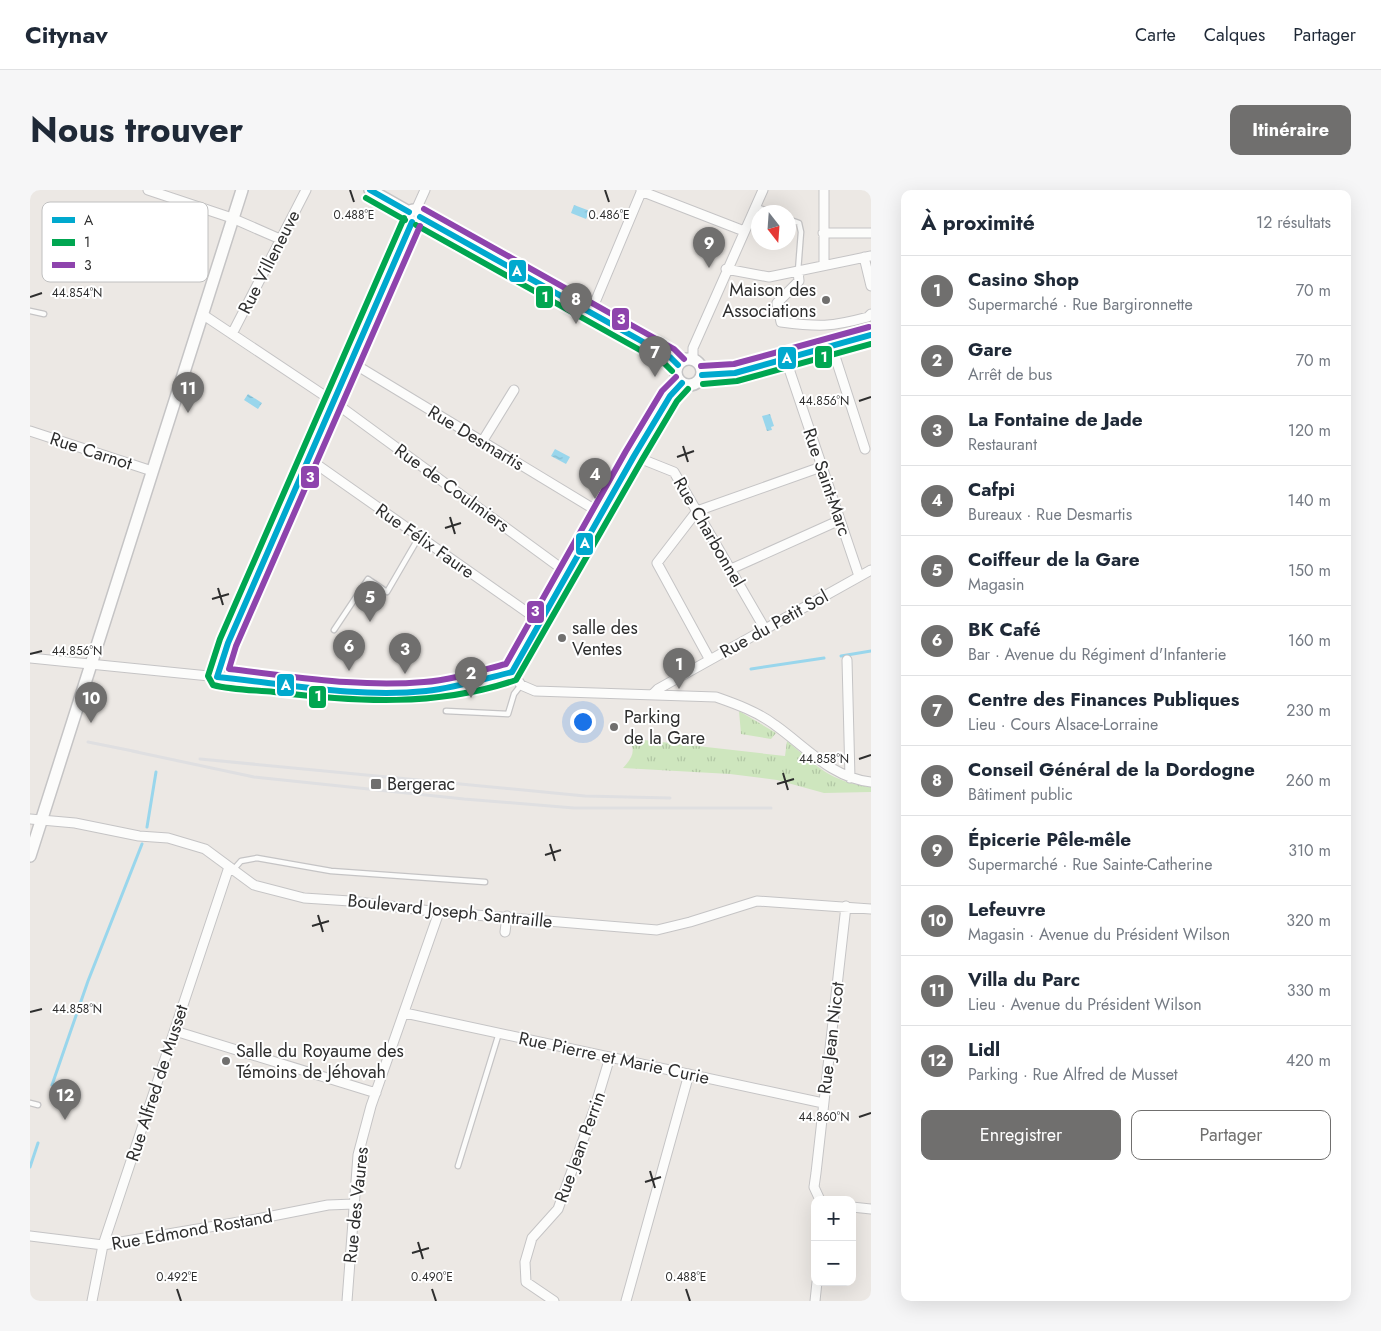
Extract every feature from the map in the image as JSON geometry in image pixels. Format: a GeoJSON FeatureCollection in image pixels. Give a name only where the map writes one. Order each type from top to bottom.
{"type":"FeatureCollection","features":[{"type":"Feature","properties":{"kind":"main road"},"geometry":{"type":"LineString","coordinates":[[30,856],[242,190]]}},
{"type":"Feature","properties":{"kind":"main road"},"geometry":{"type":"LineString","coordinates":[[370,190],[591,312],[678,364]]}},
{"type":"Feature","properties":{"kind":"main road"},"geometry":{"type":"LineString","coordinates":[[702,375],[735,373],[871,335]]}},
{"type":"Feature","properties":{"kind":"main road"},"geometry":{"type":"LineString","coordinates":[[684,359],[693,359],[702,367],[702,375],[694,384],[682,383],[677,376],[678,364],[684,359]]}},
{"type":"Feature","properties":{"kind":"street"},"geometry":{"type":"LineString","coordinates":[[148,190],[184,202]]}},
{"type":"Feature","properties":{"kind":"street","name":"Rue Villeneuve"},"geometry":{"type":"LineString","coordinates":[[232,334],[306,190]]}},
{"type":"Feature","properties":{"kind":"street"},"geometry":{"type":"LineString","coordinates":[[217,677],[228,643],[425,190]]}},
{"type":"Feature","properties":{"kind":"street"},"geometry":{"type":"LineString","coordinates":[[591,312],[640,190],[744,231]]}},
{"type":"Feature","properties":{"kind":"street"},"geometry":{"type":"LineString","coordinates":[[757,205],[763,190]]}},
{"type":"Feature","properties":{"kind":"street"},"geometry":{"type":"LineString","coordinates":[[824,190],[824,266]]}},
{"type":"Feature","properties":{"kind":"street"},"geometry":{"type":"LineString","coordinates":[[208,210],[232,218],[280,239]]}},
{"type":"Feature","properties":{"kind":"street"},"geometry":{"type":"LineString","coordinates":[[693,359],[693,348],[726,269],[751,217]]}},
{"type":"Feature","properties":{"kind":"street"},"geometry":{"type":"LineString","coordinates":[[823,233],[871,234]]}},
{"type":"Feature","properties":{"kind":"street"},"geometry":{"type":"LineString","coordinates":[[726,269],[769,277],[867,256],[871,286]]}},
{"type":"Feature","properties":{"kind":"street"},"geometry":{"type":"LineString","coordinates":[[798,271],[800,281],[777,303],[781,322],[818,327],[838,325],[868,317],[871,314]]}},
{"type":"Feature","properties":{"kind":"street","name":"Rue de Coulmiers"},"geometry":{"type":"LineString","coordinates":[[202,314],[334,402],[569,574]]}},
{"type":"Feature","properties":{"kind":"street"},"geometry":{"type":"LineString","coordinates":[[832,347],[865,449]]}},
{"type":"Feature","properties":{"kind":"street","name":"Rue Saint-Marc"},"geometry":{"type":"LineString","coordinates":[[786,360],[820,467],[859,576]]}},
{"type":"Feature","properties":{"kind":"street","name":"Rue Desmartis"},"geometry":{"type":"LineString","coordinates":[[351,362],[602,514]]}},
{"type":"Feature","properties":{"kind":"street"},"geometry":{"type":"LineString","coordinates":[[30,658],[394,693],[428,691],[512,672],[634,456],[670,396],[682,383]]}},
{"type":"Feature","properties":{"kind":"street"},"geometry":{"type":"LineString","coordinates":[[482,442],[514,390]]}},
{"type":"Feature","properties":{"kind":"street","name":"Rue Carnot"},"geometry":{"type":"LineString","coordinates":[[30,431],[152,471]]}},
{"type":"Feature","properties":{"kind":"street","name":"Rue Charbonnel"},"geometry":{"type":"LineString","coordinates":[[634,456],[674,472],[766,629]]}},
{"type":"Feature","properties":{"kind":"street","name":"Rue Félix Faure"},"geometry":{"type":"LineString","coordinates":[[309,459],[541,622]]}},
{"type":"Feature","properties":{"kind":"street"},"geometry":{"type":"LineString","coordinates":[[710,660],[657,563],[697,511],[820,467]]}},
{"type":"Feature","properties":{"kind":"street"},"geometry":{"type":"LineString","coordinates":[[731,569],[840,520]]}},
{"type":"Feature","properties":{"kind":"street","name":"Rue du Petit Sol"},"geometry":{"type":"LineString","coordinates":[[653,694],[658,689],[871,570]]}},
{"type":"Feature","properties":{"kind":"street"},"geometry":{"type":"LineString","coordinates":[[847,660],[850,778]]}},
{"type":"Feature","properties":{"kind":"street"},"geometry":{"type":"LineString","coordinates":[[512,672],[521,686],[535,691],[716,697],[743,707],[774,724],[832,769],[850,778],[871,782]]}},
{"type":"Feature","properties":{"kind":"street","name":"Boulevard Joseph Santraille"},"geometry":{"type":"LineString","coordinates":[[30,819],[42,818],[139,836],[168,838],[205,848],[254,885],[304,898],[350,901],[439,912],[507,916],[657,930],[690,922],[757,901],[871,909]]}},
{"type":"Feature","properties":{"kind":"street","name":"Rue Alfred de Musset"},"geometry":{"type":"LineString","coordinates":[[92,1301],[103,1245],[231,868]]}},
{"type":"Feature","properties":{"kind":"street","name":"Rue Jean Nicot"},"geometry":{"type":"LineString","coordinates":[[818,1196],[814,1187],[846,906]]}},
{"type":"Feature","properties":{"kind":"street","name":"Rue des Vaures"},"geometry":{"type":"LineString","coordinates":[[347,1301],[358,1155],[376,1093],[439,912]]}},
{"type":"Feature","properties":{"kind":"street"},"geometry":{"type":"LineString","coordinates":[[505,932],[507,916]]}},
{"type":"Feature","properties":{"kind":"street","name":"Rue Pierre et Marie Curie"},"geometry":{"type":"LineString","coordinates":[[405,1013],[824,1103]]}},
{"type":"Feature","properties":{"kind":"street"},"geometry":{"type":"LineString","coordinates":[[175,1031],[376,1093]]}},
{"type":"Feature","properties":{"kind":"street","name":"Rue Jean Perrin"},"geometry":{"type":"LineString","coordinates":[[554,1301],[526,1282],[525,1262],[532,1238],[558,1209],[594,1110],[610,1057]]}},
{"type":"Feature","properties":{"kind":"street"},"geometry":{"type":"LineString","coordinates":[[626,1301],[689,1074]]}},
{"type":"Feature","properties":{"kind":"street","name":"Rue Edmond Rostand"},"geometry":{"type":"LineString","coordinates":[[30,1236],[103,1245],[256,1219],[328,1204],[354,1204]]}},
{"type":"Feature","properties":{"kind":"street"},"geometry":{"type":"LineString","coordinates":[[856,1207],[871,1209]]}},
{"type":"Feature","properties":{"kind":"street"},"geometry":{"type":"LineString","coordinates":[[814,1301],[816,1286]]}},
{"type":"Feature","properties":{"kind":"lane"},"geometry":{"type":"LineString","coordinates":[[796,222],[799,223],[801,232],[798,271]]}},
{"type":"Feature","properties":{"kind":"lane"},"geometry":{"type":"LineString","coordinates":[[30,311],[44,314]]}},
{"type":"Feature","properties":{"kind":"lane"},"geometry":{"type":"LineString","coordinates":[[334,630],[368,580],[387,592],[419,537]]}},
{"type":"Feature","properties":{"kind":"lane"},"geometry":{"type":"LineString","coordinates":[[446,711],[508,714],[514,694],[521,686]]}},
{"type":"Feature","properties":{"kind":"lane"},"geometry":{"type":"LineString","coordinates":[[231,868],[241,861],[257,858],[331,872],[486,882]]}},
{"type":"Feature","properties":{"kind":"lane"},"geometry":{"type":"LineString","coordinates":[[458,1166],[499,1034]]}},
{"type":"Feature","properties":{"kind":"lane"},"geometry":{"type":"LineString","coordinates":[[30,1102],[38,1105]]}},
{"type":"Feature","properties":{"kind":"green space"},"geometry":{"type":"Polygon","coordinates":[[[739,711],[776,733],[771,739],[741,734],[739,711]]]}},
{"type":"Feature","properties":{"kind":"green space"},"geometry":{"type":"Polygon","coordinates":[[[626,738],[785,756],[787,741],[825,772],[857,785],[871,787],[871,792],[824,793],[777,780],[730,774],[623,768],[629,761],[633,750],[626,738]]]}},
{"type":"Feature","properties":{"kind":"water"},"geometry":{"type":"Polygon","coordinates":[[[574,205],[590,211],[586,219],[571,213],[574,205]]]}},
{"type":"Feature","properties":{"kind":"water"},"geometry":{"type":"Polygon","coordinates":[[[248,394],[262,403],[258,409],[244,400],[248,394]]]}},
{"type":"Feature","properties":{"kind":"water"},"geometry":{"type":"Polygon","coordinates":[[[770,414],[774,426],[771,427],[772,430],[767,431],[762,416],[770,414]]]}},
{"type":"Feature","properties":{"kind":"water"},"geometry":{"type":"Polygon","coordinates":[[[555,449],[570,457],[566,464],[551,456],[555,449]]]}},
{"type":"Feature","properties":{"kind":"waterway"},"geometry":{"type":"LineString","coordinates":[[841,656],[871,651]]}},
{"type":"Feature","properties":{"kind":"waterway"},"geometry":{"type":"LineString","coordinates":[[751,669],[824,658]]}},
{"type":"Feature","properties":{"kind":"waterway"},"geometry":{"type":"LineString","coordinates":[[147,827],[156,772]]}},
{"type":"Feature","properties":{"kind":"waterway"},"geometry":{"type":"LineString","coordinates":[[52,1085],[88,981],[142,844]]}},
{"type":"Feature","properties":{"kind":"waterway"},"geometry":{"type":"LineString","coordinates":[[30,1167],[38,1143]]}},
{"type":"Feature","properties":{"kind":"railway"},"geometry":{"type":"LineString","coordinates":[[88,742],[138,752]]}},
{"type":"Feature","properties":{"kind":"railway"},"geometry":{"type":"LineString","coordinates":[[132,751],[254,777],[464,799],[574,808],[771,808]]}},
{"type":"Feature","properties":{"kind":"railway"},"geometry":{"type":"LineString","coordinates":[[200,759],[585,796],[670,798]]}},
{"type":"Feature","properties":{"kind":"transit line","name":"A"},"geometry":{"type":"LineString","coordinates":[[370,190],[409,212]]}},
{"type":"Feature","properties":{"kind":"transit line","name":"1"},"geometry":{"type":"LineString","coordinates":[[366,198],[405,220]]}},
{"type":"Feature","properties":{"kind":"transit line","name":"3"},"geometry":{"type":"LineString","coordinates":[[424,209],[674,349],[684,359]]}},
{"type":"Feature","properties":{"kind":"transit line","name":"A"},"geometry":{"type":"LineString","coordinates":[[420,217],[670,357],[678,365]]}},
{"type":"Feature","properties":{"kind":"transit line","name":"1"},"geometry":{"type":"LineString","coordinates":[[404,218],[220,639],[208,676],[213,685],[235,689],[335,698],[396,700],[456,695],[516,680],[642,460],[677,401],[688,389]]}},
{"type":"Feature","properties":{"kind":"transit line","name":"A"},"geometry":{"type":"LineString","coordinates":[[412,222],[228,643],[217,677],[322,689],[400,693],[448,688],[512,672],[634,456],[670,396],[682,383]]}},
{"type":"Feature","properties":{"kind":"transit line","name":"1"},"geometry":{"type":"LineString","coordinates":[[416,225],[665,364],[672,371]]}},
{"type":"Feature","properties":{"kind":"transit line","name":"3"},"geometry":{"type":"LineString","coordinates":[[420,226],[236,646],[229,669],[350,682],[399,683],[445,679],[506,664],[626,451],[662,391],[676,377]]}},
{"type":"Feature","properties":{"kind":"transit line","name":"3"},"geometry":{"type":"LineString","coordinates":[[701,366],[734,364],[869,327]]}},
{"type":"Feature","properties":{"kind":"transit line","name":"A"},"geometry":{"type":"LineString","coordinates":[[702,375],[735,373],[871,335]]}},
{"type":"Feature","properties":{"kind":"transit line","name":"1"},"geometry":{"type":"LineString","coordinates":[[703,384],[737,381],[871,344]]}},
{"type":"Feature","properties":{"kind":"place","name":"Épicerie Pêle-mêle"},"geometry":{"type":"Point","coordinates":[709,268]}},
{"type":"Feature","properties":{"kind":"place","name":"Maison des Associations"},"geometry":{"type":"Point","coordinates":[826,300]}},
{"type":"Feature","properties":{"kind":"place","name":"Conseil Général de la Dordogne"},"geometry":{"type":"Point","coordinates":[576,324]}},
{"type":"Feature","properties":{"kind":"place","name":"Centre des Finances Publiques"},"geometry":{"type":"Point","coordinates":[655,377]}},
{"type":"Feature","properties":{"kind":"place","name":"Villa du Parc"},"geometry":{"type":"Point","coordinates":[188,413]}},
{"type":"Feature","properties":{"kind":"place","name":"Cafpi"},"geometry":{"type":"Point","coordinates":[595,499]}},
{"type":"Feature","properties":{"kind":"place","name":"Coiffeur de la Gare"},"geometry":{"type":"Point","coordinates":[370,622]}},
{"type":"Feature","properties":{"kind":"place","name":"salle des Ventes"},"geometry":{"type":"Point","coordinates":[562,638]}},
{"type":"Feature","properties":{"kind":"place","name":"BK Café"},"geometry":{"type":"Point","coordinates":[349,671]}},
{"type":"Feature","properties":{"kind":"place","name":"La Fontaine de Jade"},"geometry":{"type":"Point","coordinates":[405,674]}},
{"type":"Feature","properties":{"kind":"place","name":"Casino Shop"},"geometry":{"type":"Point","coordinates":[679,689]}},
{"type":"Feature","properties":{"kind":"place","name":"Gare"},"geometry":{"type":"Point","coordinates":[471,698]}},
{"type":"Feature","properties":{"kind":"place","name":"Lefeuvre"},"geometry":{"type":"Point","coordinates":[91,723]}},
{"type":"Feature","properties":{"kind":"place","name":"Parking de la Gare"},"geometry":{"type":"Point","coordinates":[614,727]}},
{"type":"Feature","properties":{"kind":"place","name":"Bergerac"},"geometry":{"type":"Point","coordinates":[376,784]}},
{"type":"Feature","properties":{"kind":"place","name":"Salle du Royaume des Témoins de Jéhovah"},"geometry":{"type":"Point","coordinates":[226,1061]}},
{"type":"Feature","properties":{"kind":"place","name":"Lidl"},"geometry":{"type":"Point","coordinates":[65,1120]}}]}
